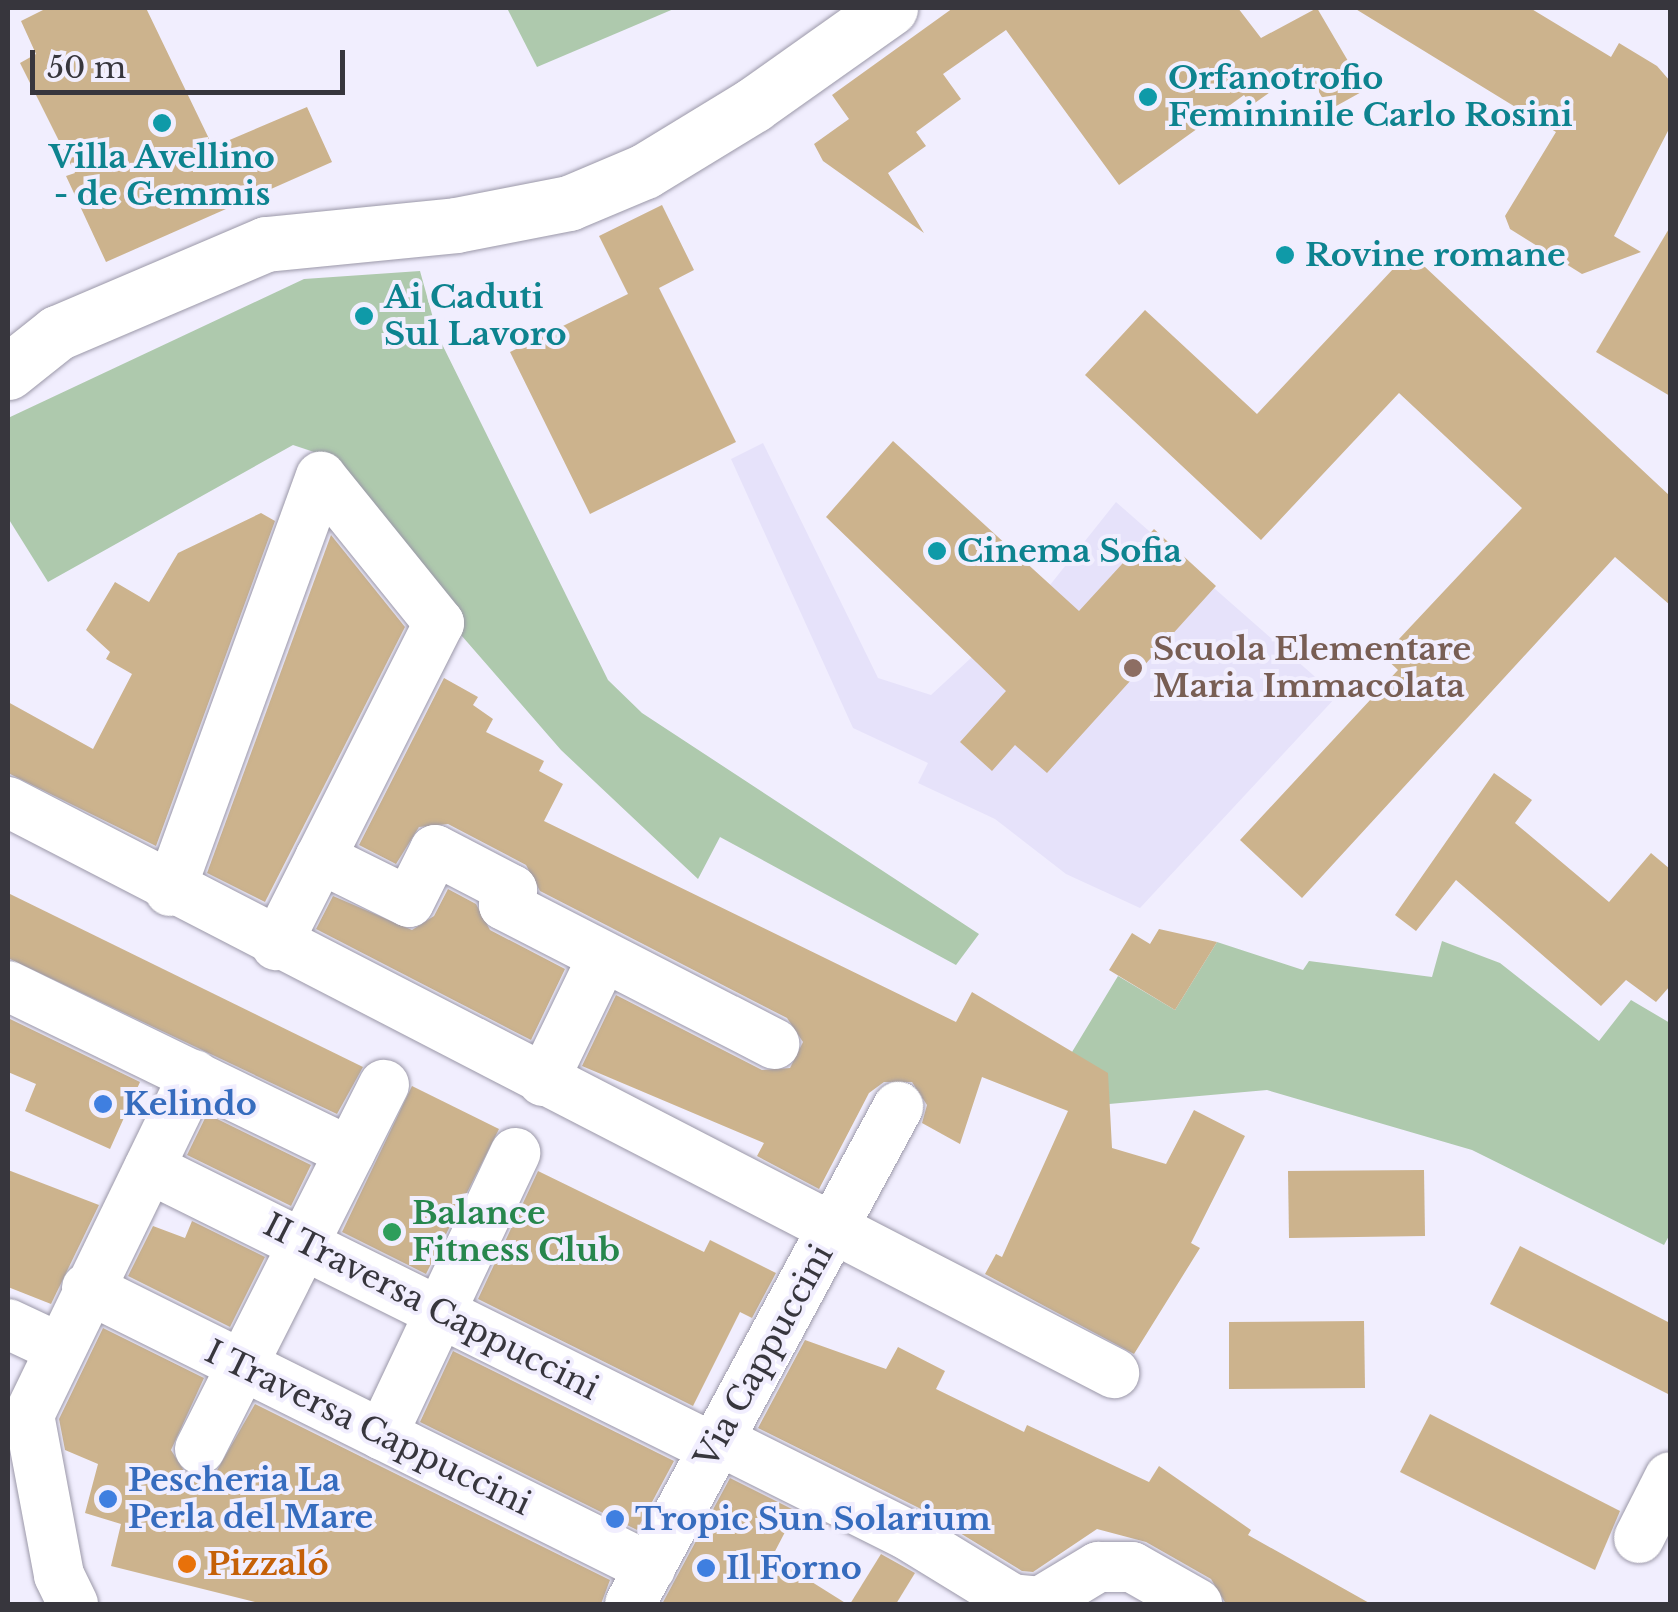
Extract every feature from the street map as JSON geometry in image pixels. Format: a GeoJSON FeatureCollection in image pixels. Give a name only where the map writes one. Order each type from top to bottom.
{"type":"FeatureCollection","features":[{"type":"Feature","properties":{"kind":"street"},"geometry":{"type":"LineString","coordinates":[[8,372],[57,333],[266,244],[456,225],[569,203],[645,171],[753,105],[890,8]]}},
{"type":"Feature","properties":{"kind":"street"},"geometry":{"type":"LineString","coordinates":[[170,891],[321,477],[438,624],[276,946]]}},
{"type":"Feature","properties":{"kind":"street"},"geometry":{"type":"LineString","coordinates":[[8,802],[276,946],[1114,1373]]}},
{"type":"Feature","properties":{"kind":"street"},"geometry":{"type":"LineString","coordinates":[[320,858],[408,902],[435,850],[512,890],[504,906],[774,1044]]}},
{"type":"Feature","properties":{"kind":"street"},"geometry":{"type":"LineString","coordinates":[[543,1080],[603,957]]}},
{"type":"Feature","properties":{"kind":"street"},"geometry":{"type":"LineString","coordinates":[[8,986],[350,1152]]}},
{"type":"Feature","properties":{"kind":"street"},"geometry":{"type":"LineString","coordinates":[[73,1604],[59,1574],[29,1415],[194,1075]]}},
{"type":"Feature","properties":{"kind":"street"},"geometry":{"type":"LineString","coordinates":[[200,1450],[384,1084]]}},
{"type":"Feature","properties":{"kind":"street","name":"Via Cappuccini"},"geometry":{"type":"LineString","coordinates":[[640,1586],[898,1107]]}},
{"type":"Feature","properties":{"kind":"street"},"geometry":{"type":"LineString","coordinates":[[382,1435],[515,1153]]}},
{"type":"Feature","properties":{"kind":"street","name":"II Traversa Cappuccini"},"geometry":{"type":"LineString","coordinates":[[148,1168],[906,1534],[1012,1599],[1040,1602],[1098,1567],[1132,1568],[1197,1604]]}},
{"type":"Feature","properties":{"kind":"street","name":"I Traversa Cappuccini"},"geometry":{"type":"LineString","coordinates":[[88,1288],[382,1435],[640,1586]]}},
{"type":"Feature","properties":{"kind":"street"},"geometry":{"type":"LineString","coordinates":[[8,1324],[59,1348]]}},
{"type":"Feature","properties":{"kind":"street"},"geometry":{"type":"LineString","coordinates":[[1639,1538],[1670,1477]]}},
{"type":"Feature","properties":{"kind":"shaded area","name":"Scuola Elementare Maria Immacolata"},"geometry":{"type":"Polygon","coordinates":[[[763,443],[878,678],[931,695],[1050,585],[1116,502],[1337,696],[1140,908],[1066,874],[995,819],[918,783],[928,763],[853,728],[731,459],[763,443]]]}},
{"type":"Feature","properties":{"kind":"green space"},"geometry":{"type":"Polygon","coordinates":[[[507,8],[676,8],[537,67],[507,8]]]}},
{"type":"Feature","properties":{"kind":"green space"},"geometry":{"type":"Polygon","coordinates":[[[420,271],[438,336],[608,680],[642,713],[979,934],[956,965],[720,837],[698,879],[561,750],[448,620],[335,459],[293,445],[48,582],[8,518],[8,418],[304,279],[420,271]]]}},
{"type":"Feature","properties":{"kind":"green space"},"geometry":{"type":"Polygon","coordinates":[[[1442,941],[1500,963],[1599,1041],[1631,1000],[1670,1023],[1670,1234],[1664,1245],[1472,1150],[1267,1090],[1109,1104],[1072,1052],[1118,976],[1175,1010],[1217,942],[1303,970],[1309,961],[1432,977],[1442,941]]]}},
{"type":"Feature","properties":{"kind":"building","name":"Villa Avellino - de Gemmis"},"geometry":{"type":"Polygon","coordinates":[[[47,8],[146,8],[213,147],[307,107],[332,162],[106,262],[66,176],[75,173],[20,63],[36,54],[21,21],[47,8]]]}},
{"type":"Feature","properties":{"kind":"building","name":"Orfanotrofio Femininile Carlo Rosini"},"geometry":{"type":"Polygon","coordinates":[[[953,8],[1238,8],[1261,38],[1317,8],[1365,90],[1329,110],[1305,67],[1252,105],[1244,95],[1119,185],[1006,30],[943,74],[961,99],[916,132],[926,146],[888,173],[924,233],[823,161],[814,144],[849,119],[832,95],[953,8]]]}},
{"type":"Feature","properties":{"kind":"building"},"geometry":{"type":"Polygon","coordinates":[[[1354,8],[1530,8],[1611,57],[1619,43],[1657,66],[1670,81],[1670,127],[1614,236],[1641,252],[1582,274],[1510,229],[1505,216],[1556,132],[1354,8]]]}},
{"type":"Feature","properties":{"kind":"building"},"geometry":{"type":"Polygon","coordinates":[[[662,205],[694,270],[659,288],[736,442],[590,514],[510,352],[628,294],[599,236],[662,205]]]}},
{"type":"Feature","properties":{"kind":"building"},"geometry":{"type":"Polygon","coordinates":[[[1670,227],[1670,396],[1596,352],[1670,227]]]}},
{"type":"Feature","properties":{"kind":"building"},"geometry":{"type":"Polygon","coordinates":[[[1409,252],[1670,496],[1670,605],[1615,557],[1302,898],[1240,840],[1398,670],[1383,656],[1522,508],[1399,393],[1261,540],[1085,375],[1145,310],[1257,414],[1409,252]]]}},
{"type":"Feature","properties":{"kind":"building"},"geometry":{"type":"Polygon","coordinates":[[[893,441],[1079,611],[1154,529],[1216,586],[1047,773],[1015,745],[992,771],[960,742],[1006,691],[826,517],[893,441]]]}},
{"type":"Feature","properties":{"kind":"building"},"geometry":{"type":"Polygon","coordinates":[[[261,513],[275,521],[156,846],[8,773],[8,702],[93,749],[132,674],[106,659],[110,652],[86,630],[115,582],[149,602],[178,553],[261,513]]]}},
{"type":"Feature","properties":{"kind":"building"},"geometry":{"type":"Polygon","coordinates":[[[331,535],[405,627],[265,902],[207,873],[331,535]]]}},
{"type":"Feature","properties":{"kind":"building"},"geometry":{"type":"Polygon","coordinates":[[[444,678],[478,697],[473,705],[493,719],[486,732],[544,761],[539,771],[563,784],[544,821],[956,1022],[972,992],[1108,1073],[1112,1148],[1166,1164],[1194,1110],[1245,1136],[1191,1243],[1200,1248],[1134,1354],[985,1274],[996,1254],[1002,1257],[1068,1111],[982,1077],[960,1144],[922,1123],[927,1105],[912,1082],[884,1082],[869,1093],[819,1189],[757,1156],[764,1143],[582,1066],[616,995],[762,1070],[790,1068],[803,1042],[787,1018],[540,891],[526,865],[448,824],[419,827],[396,864],[359,845],[444,678]]]}},
{"type":"Feature","properties":{"kind":"building"},"geometry":{"type":"Polygon","coordinates":[[[1494,773],[1532,800],[1515,823],[1609,902],[1651,853],[1670,869],[1670,986],[1656,1002],[1626,980],[1601,1006],[1456,880],[1416,931],[1395,915],[1494,773]]]}},
{"type":"Feature","properties":{"kind":"building"},"geometry":{"type":"Polygon","coordinates":[[[448,889],[476,904],[490,930],[565,969],[531,1040],[316,929],[333,896],[412,930],[434,916],[448,889]]]}},
{"type":"Feature","properties":{"kind":"building"},"geometry":{"type":"Polygon","coordinates":[[[8,893],[363,1067],[337,1114],[8,958],[8,893]]]}},
{"type":"Feature","properties":{"kind":"building"},"geometry":{"type":"Polygon","coordinates":[[[1159,929],[1217,942],[1175,1010],[1109,970],[1132,933],[1150,944],[1159,929]]]}},
{"type":"Feature","properties":{"kind":"building"},"geometry":{"type":"Polygon","coordinates":[[[8,1018],[140,1082],[110,1149],[25,1111],[36,1084],[8,1072],[8,1018]]]}},
{"type":"Feature","properties":{"kind":"building"},"geometry":{"type":"Polygon","coordinates":[[[412,1086],[499,1129],[426,1274],[342,1232],[412,1086]]]}},
{"type":"Feature","properties":{"kind":"building"},"geometry":{"type":"Polygon","coordinates":[[[207,1114],[311,1165],[291,1206],[187,1155],[207,1114]]]}},
{"type":"Feature","properties":{"kind":"building"},"geometry":{"type":"Polygon","coordinates":[[[8,1170],[99,1205],[51,1304],[8,1287],[8,1170]]]}},
{"type":"Feature","properties":{"kind":"building"},"geometry":{"type":"Polygon","coordinates":[[[1424,1170],[1425,1236],[1289,1238],[1288,1171],[1424,1170]]]}},
{"type":"Feature","properties":{"kind":"building"},"geometry":{"type":"Polygon","coordinates":[[[538,1171],[704,1252],[710,1240],[776,1273],[752,1318],[740,1312],[693,1406],[478,1299],[538,1171]]]}},
{"type":"Feature","properties":{"kind":"building"},"geometry":{"type":"Polygon","coordinates":[[[192,1221],[265,1257],[230,1327],[128,1276],[153,1226],[185,1238],[192,1221]]]}},
{"type":"Feature","properties":{"kind":"building"},"geometry":{"type":"Polygon","coordinates":[[[1520,1246],[1670,1323],[1670,1395],[1490,1304],[1520,1246]]]}},
{"type":"Feature","properties":{"kind":"building"},"geometry":{"type":"Polygon","coordinates":[[[1364,1321],[1365,1388],[1229,1389],[1229,1322],[1364,1321]]]}},
{"type":"Feature","properties":{"kind":"building"},"geometry":{"type":"Polygon","coordinates":[[[103,1328],[204,1378],[171,1450],[186,1474],[216,1472],[255,1404],[610,1580],[601,1604],[263,1604],[111,1566],[121,1524],[85,1513],[98,1464],[65,1450],[59,1419],[103,1328]]]}},
{"type":"Feature","properties":{"kind":"building"},"geometry":{"type":"Polygon","coordinates":[[[805,1340],[886,1369],[898,1347],[945,1371],[936,1389],[1024,1432],[1027,1425],[1149,1482],[1159,1466],[1251,1530],[1248,1535],[1371,1604],[1226,1604],[1211,1579],[1146,1542],[1097,1529],[1033,1572],[1022,1571],[919,1508],[758,1428],[805,1340]]]}},
{"type":"Feature","properties":{"kind":"building"},"geometry":{"type":"Polygon","coordinates":[[[453,1351],[674,1461],[637,1530],[420,1422],[453,1351]]]}},
{"type":"Feature","properties":{"kind":"building"},"geometry":{"type":"Polygon","coordinates":[[[1430,1414],[1620,1511],[1595,1570],[1400,1472],[1430,1414]]]}},
{"type":"Feature","properties":{"kind":"building"},"geometry":{"type":"Polygon","coordinates":[[[730,1478],[796,1511],[772,1557],[847,1604],[662,1604],[730,1478]]]}},
{"type":"Feature","properties":{"kind":"building"},"geometry":{"type":"Polygon","coordinates":[[[881,1554],[915,1573],[896,1604],[850,1604],[881,1554]]]}},
{"type":"Feature","properties":{"kind":"place","name":"Orfanotrofio Femininile Carlo Rosini"},"geometry":{"type":"Point","coordinates":[1148,97]}},
{"type":"Feature","properties":{"kind":"place","name":"Villa Avellino - de Gemmis"},"geometry":{"type":"Point","coordinates":[162,123]}},
{"type":"Feature","properties":{"kind":"place","name":"Rovine romane"},"geometry":{"type":"Point","coordinates":[1285,255]}},
{"type":"Feature","properties":{"kind":"place","name":"Ai Caduti Sul Lavoro"},"geometry":{"type":"Point","coordinates":[364,316]}},
{"type":"Feature","properties":{"kind":"place","name":"Cinema Sofia"},"geometry":{"type":"Point","coordinates":[937,551]}},
{"type":"Feature","properties":{"kind":"place","name":"Scuola Elementare Maria Immacolata"},"geometry":{"type":"Point","coordinates":[1133,668]}},
{"type":"Feature","properties":{"kind":"place","name":"Kelindo"},"geometry":{"type":"Point","coordinates":[103,1104]}},
{"type":"Feature","properties":{"kind":"place","name":"Balance Fitness Club"},"geometry":{"type":"Point","coordinates":[392,1232]}},
{"type":"Feature","properties":{"kind":"place","name":"Pescheria La Perla del Mare"},"geometry":{"type":"Point","coordinates":[108,1499]}},
{"type":"Feature","properties":{"kind":"place","name":"Tropic Sun Solarium"},"geometry":{"type":"Point","coordinates":[615,1519]}},
{"type":"Feature","properties":{"kind":"place","name":"Pizzaló"},"geometry":{"type":"Point","coordinates":[187,1564]}},
{"type":"Feature","properties":{"kind":"place","name":"Il Forno"},"geometry":{"type":"Point","coordinates":[706,1568]}}]}
